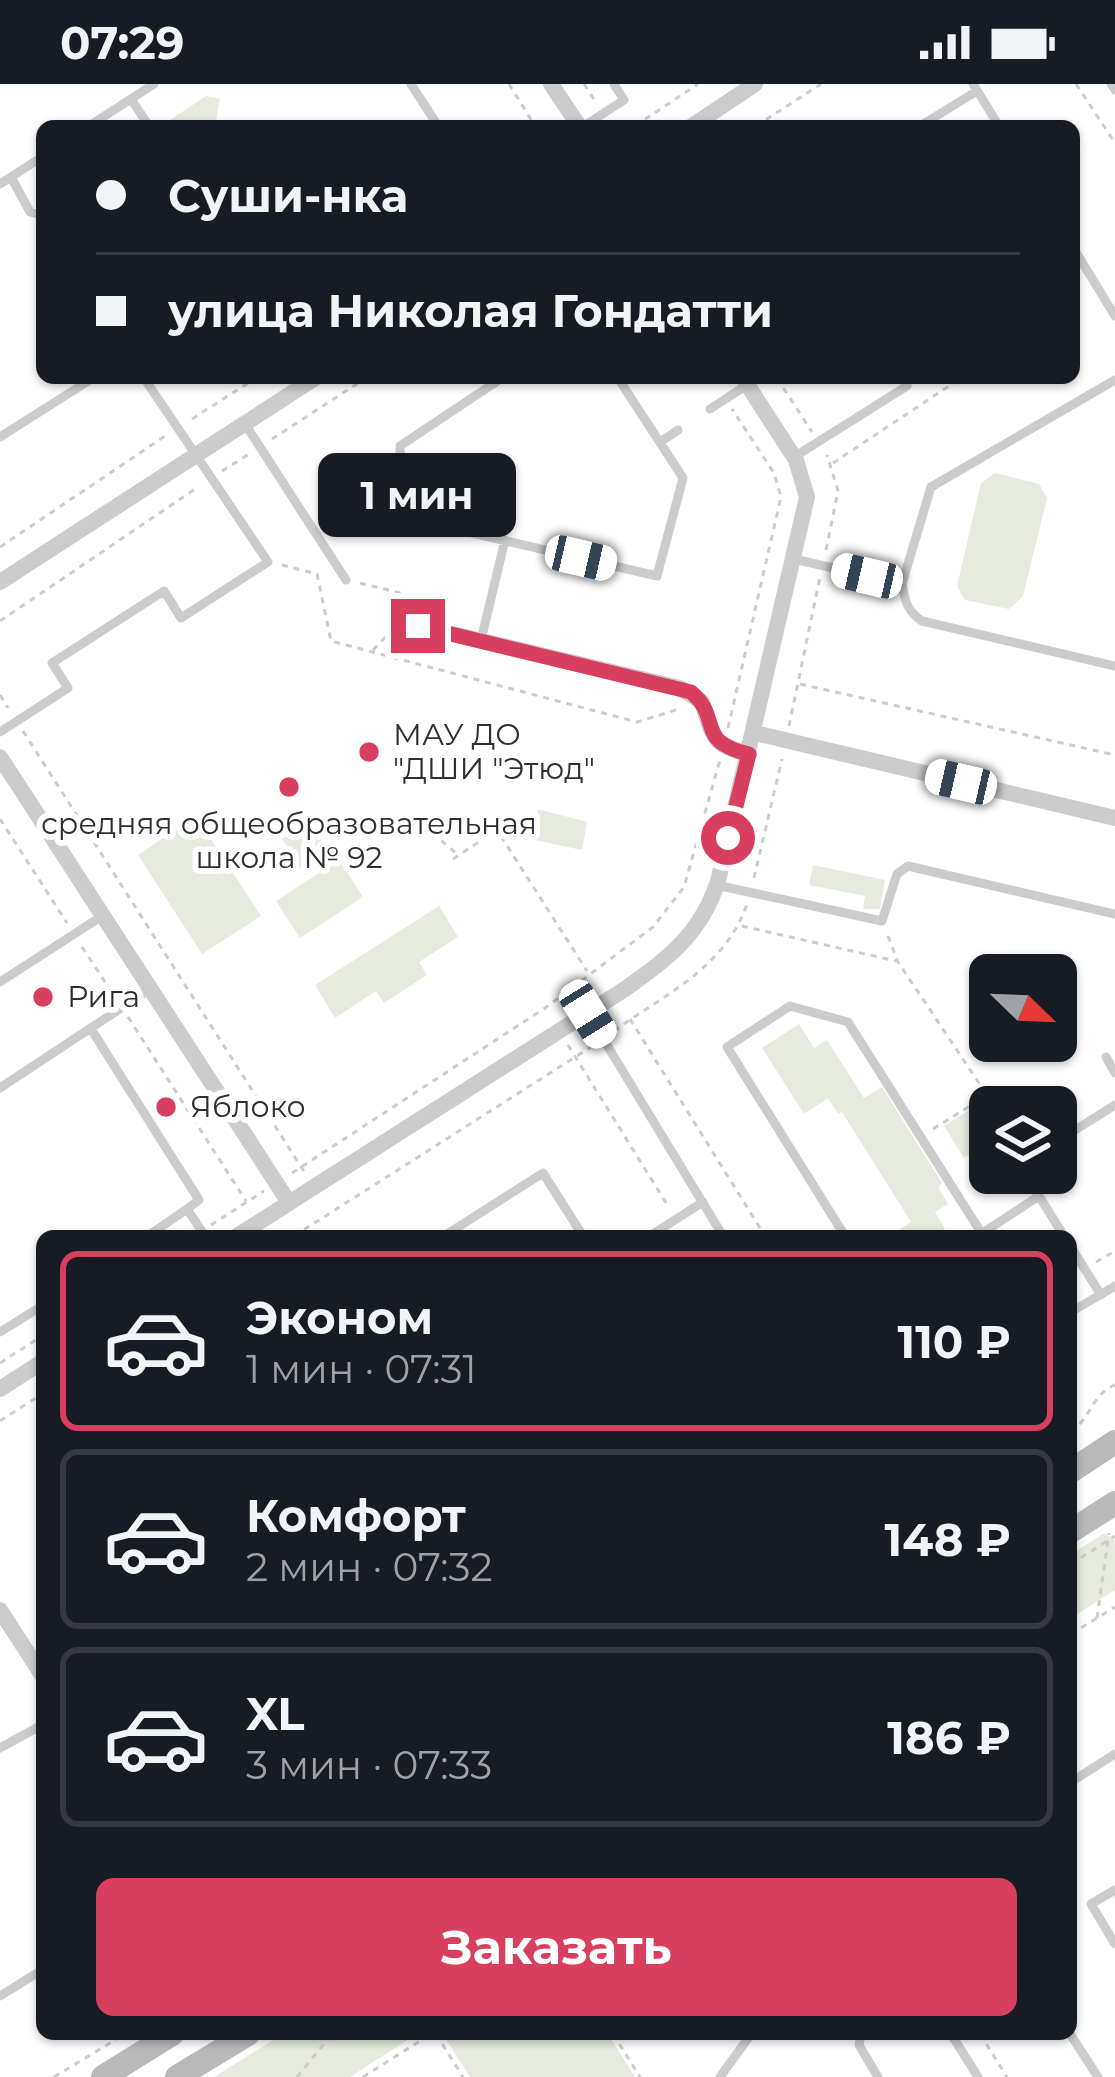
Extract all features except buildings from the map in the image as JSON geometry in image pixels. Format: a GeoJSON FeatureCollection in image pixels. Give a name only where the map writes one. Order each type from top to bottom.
{"type":"FeatureCollection","features":[{"type":"Feature","properties":{"kind":"main road"},"geometry":{"type":"LineString","coordinates":[[1077,1467],[1114,1445]]}},
{"type":"Feature","properties":{"kind":"main road"},"geometry":{"type":"LineString","coordinates":[[1077,1528],[1111,1514]]}},
{"type":"Feature","properties":{"kind":"main road"},"geometry":{"type":"LineString","coordinates":[[103,2077],[162,2040]]}},
{"type":"Feature","properties":{"kind":"main road"},"geometry":{"type":"LineString","coordinates":[[177,2077],[238,2040]]}},
{"type":"Feature","properties":{"kind":"street"},"geometry":{"type":"LineString","coordinates":[[551,84],[577,120]]}},
{"type":"Feature","properties":{"kind":"street"},"geometry":{"type":"LineString","coordinates":[[698,120],[731,90],[755,84]]}},
{"type":"Feature","properties":{"kind":"street"},"geometry":{"type":"LineString","coordinates":[[0,582],[306,384]]}},
{"type":"Feature","properties":{"kind":"street"},"geometry":{"type":"LineString","coordinates":[[258,1230],[288,1201],[588,1014],[676,952],[698,926],[716,885],[807,497],[802,471],[747,384]]}},
{"type":"Feature","properties":{"kind":"street"},"geometry":{"type":"LineString","coordinates":[[418,626],[680,688],[702,702],[712,734],[724,748],[749,754]]}},
{"type":"Feature","properties":{"kind":"street"},"geometry":{"type":"LineString","coordinates":[[754,733],[1115,818]]}},
{"type":"Feature","properties":{"kind":"street"},"geometry":{"type":"LineString","coordinates":[[0,757],[288,1201]]}},
{"type":"Feature","properties":{"kind":"street"},"geometry":{"type":"LineString","coordinates":[[0,1388],[36,1367]]}},
{"type":"Feature","properties":{"kind":"street"},"geometry":{"type":"LineString","coordinates":[[0,1610],[36,1666]]}},
{"type":"Feature","properties":{"kind":"lane"},"geometry":{"type":"LineString","coordinates":[[98,120],[154,84]]}},
{"type":"Feature","properties":{"kind":"lane"},"geometry":{"type":"LineString","coordinates":[[412,84],[434,120]]}},
{"type":"Feature","properties":{"kind":"lane"},"geometry":{"type":"LineString","coordinates":[[591,120],[624,100],[614,84]]}},
{"type":"Feature","properties":{"kind":"lane"},"geometry":{"type":"LineString","coordinates":[[928,120],[975,87],[994,120]]}},
{"type":"Feature","properties":{"kind":"lane"},"geometry":{"type":"LineString","coordinates":[[131,99],[145,120]]}},
{"type":"Feature","properties":{"kind":"lane"},"geometry":{"type":"LineString","coordinates":[[0,184],[36,161]]}},
{"type":"Feature","properties":{"kind":"lane"},"geometry":{"type":"LineString","coordinates":[[11,177],[30,212],[36,214]]}},
{"type":"Feature","properties":{"kind":"lane"},"geometry":{"type":"LineString","coordinates":[[1080,259],[1115,316]]}},
{"type":"Feature","properties":{"kind":"lane"},"geometry":{"type":"LineString","coordinates":[[1115,380],[931,487],[902,584],[905,603],[922,621],[1115,666]]}},
{"type":"Feature","properties":{"kind":"lane"},"geometry":{"type":"LineString","coordinates":[[0,437],[84,384]]}},
{"type":"Feature","properties":{"kind":"lane"},"geometry":{"type":"LineString","coordinates":[[0,732],[68,688],[52,663],[164,591],[182,617],[268,562],[148,384]]}},
{"type":"Feature","properties":{"kind":"lane"},"geometry":{"type":"LineString","coordinates":[[493,384],[400,446],[401,478],[438,525],[657,576],[683,478],[624,384]]}},
{"type":"Feature","properties":{"kind":"lane"},"geometry":{"type":"LineString","coordinates":[[710,410],[742,384]]}},
{"type":"Feature","properties":{"kind":"lane"},"geometry":{"type":"LineString","coordinates":[[794,457],[906,384]]}},
{"type":"Feature","properties":{"kind":"lane"},"geometry":{"type":"LineString","coordinates":[[245,424],[346,580]]}},
{"type":"Feature","properties":{"kind":"lane"},"geometry":{"type":"LineString","coordinates":[[660,442],[678,430]]}},
{"type":"Feature","properties":{"kind":"lane"},"geometry":{"type":"LineString","coordinates":[[481,641],[505,540]]}},
{"type":"Feature","properties":{"kind":"lane"},"geometry":{"type":"LineString","coordinates":[[794,560],[902,584]]}},
{"type":"Feature","properties":{"kind":"lane"},"geometry":{"type":"LineString","coordinates":[[716,885],[882,921],[897,874],[908,866],[1115,914]]}},
{"type":"Feature","properties":{"kind":"lane"},"geometry":{"type":"LineString","coordinates":[[0,982],[102,916]]}},
{"type":"Feature","properties":{"kind":"lane"},"geometry":{"type":"LineString","coordinates":[[0,1088],[150,989]]}},
{"type":"Feature","properties":{"kind":"lane"},"geometry":{"type":"LineString","coordinates":[[840,1230],[727,1048],[790,1006],[848,1022],[977,1230]]}},
{"type":"Feature","properties":{"kind":"lane"},"geometry":{"type":"LineString","coordinates":[[588,1014],[719,1230]]}},
{"type":"Feature","properties":{"kind":"lane"},"geometry":{"type":"LineString","coordinates":[[91,1029],[199,1200],[157,1230]]}},
{"type":"Feature","properties":{"kind":"lane"},"geometry":{"type":"LineString","coordinates":[[1106,1057],[1115,1073]]}},
{"type":"Feature","properties":{"kind":"lane"},"geometry":{"type":"LineString","coordinates":[[1077,1129],[1115,1106]]}},
{"type":"Feature","properties":{"kind":"lane"},"geometry":{"type":"LineString","coordinates":[[453,1230],[543,1173],[579,1230]]}},
{"type":"Feature","properties":{"kind":"lane"},"geometry":{"type":"LineString","coordinates":[[988,1230],[1039,1196],[1060,1230]]}},
{"type":"Feature","properties":{"kind":"lane"},"geometry":{"type":"LineString","coordinates":[[660,1230],[703,1202]]}},
{"type":"Feature","properties":{"kind":"lane"},"geometry":{"type":"LineString","coordinates":[[187,1209],[200,1230]]}},
{"type":"Feature","properties":{"kind":"lane"},"geometry":{"type":"LineString","coordinates":[[1077,1256],[1101,1294]]}},
{"type":"Feature","properties":{"kind":"lane"},"geometry":{"type":"LineString","coordinates":[[1077,1308],[1115,1286]]}},
{"type":"Feature","properties":{"kind":"lane"},"geometry":{"type":"LineString","coordinates":[[0,1332],[36,1310]]}},
{"type":"Feature","properties":{"kind":"lane"},"geometry":{"type":"LineString","coordinates":[[0,1748],[36,1728]]}},
{"type":"Feature","properties":{"kind":"lane"},"geometry":{"type":"LineString","coordinates":[[1077,1778],[1115,1754]]}},
{"type":"Feature","properties":{"kind":"lane"},"geometry":{"type":"LineString","coordinates":[[1115,1890],[1091,1904],[1115,1944]]}},
{"type":"Feature","properties":{"kind":"lane"},"geometry":{"type":"LineString","coordinates":[[0,1996],[36,1974]]}},
{"type":"Feature","properties":{"kind":"lane"},"geometry":{"type":"LineString","coordinates":[[720,2077],[747,2040]]}},
{"type":"Feature","properties":{"kind":"lane"},"geometry":{"type":"LineString","coordinates":[[860,2040],[875,2076]]}},
{"type":"Feature","properties":{"kind":"lane"},"geometry":{"type":"LineString","coordinates":[[955,2040],[978,2077]]}},
{"type":"Feature","properties":{"kind":"lane"},"geometry":{"type":"LineString","coordinates":[[1074,2040],[1098,2077]]}},
{"type":"Feature","properties":{"kind":"path"},"geometry":{"type":"LineString","coordinates":[[508,84],[532,120]]}},
{"type":"Feature","properties":{"kind":"path"},"geometry":{"type":"LineString","coordinates":[[644,120],[698,84]]}},
{"type":"Feature","properties":{"kind":"path"},"geometry":{"type":"LineString","coordinates":[[765,120],[821,84]]}},
{"type":"Feature","properties":{"kind":"path"},"geometry":{"type":"LineString","coordinates":[[1076,84],[1115,143]]}},
{"type":"Feature","properties":{"kind":"path"},"geometry":{"type":"LineString","coordinates":[[0,547],[247,384]]}},
{"type":"Feature","properties":{"kind":"path"},"geometry":{"type":"LineString","coordinates":[[0,621],[357,384]]}},
{"type":"Feature","properties":{"kind":"path"},"geometry":{"type":"LineString","coordinates":[[832,464],[952,384]]}},
{"type":"Feature","properties":{"kind":"path"},"geometry":{"type":"LineString","coordinates":[[209,1230],[545,1008],[653,927],[684,887],[724,748],[781,497],[774,473],[726,399]]}},
{"type":"Feature","properties":{"kind":"path"},"geometry":{"type":"LineString","coordinates":[[268,562],[424,598]]}},
{"type":"Feature","properties":{"kind":"path"},"geometry":{"type":"LineString","coordinates":[[317,574],[331,641],[637,722],[702,702],[734,703],[791,717]]}},
{"type":"Feature","properties":{"kind":"path"},"geometry":{"type":"LineString","coordinates":[[798,684],[1115,755]]}},
{"type":"Feature","properties":{"kind":"path"},"geometry":{"type":"LineString","coordinates":[[0,695],[331,1215]]}},
{"type":"Feature","properties":{"kind":"path"},"geometry":{"type":"LineString","coordinates":[[430,820],[436,836],[451,844],[455,857],[496,830],[588,972]]}},
{"type":"Feature","properties":{"kind":"path"},"geometry":{"type":"LineString","coordinates":[[882,921],[898,962],[981,1086]]}},
{"type":"Feature","properties":{"kind":"path"},"geometry":{"type":"LineString","coordinates":[[740,925],[898,962]]}},
{"type":"Feature","properties":{"kind":"path"},"geometry":{"type":"LineString","coordinates":[[545,1008],[676,1220]]}},
{"type":"Feature","properties":{"kind":"path"},"geometry":{"type":"LineString","coordinates":[[630,1019],[761,1230]]}},
{"type":"Feature","properties":{"kind":"path"},"geometry":{"type":"LineString","coordinates":[[305,1230],[620,1027]]}},
{"type":"Feature","properties":{"kind":"path"},"geometry":{"type":"LineString","coordinates":[[920,1138],[969,1108]]}},
{"type":"Feature","properties":{"kind":"path"},"geometry":{"type":"LineString","coordinates":[[0,1363],[36,1340]]}},
{"type":"Feature","properties":{"kind":"path"},"geometry":{"type":"LineString","coordinates":[[1077,1427],[1088,1418],[1101,1393],[1115,1385]]}},
{"type":"Feature","properties":{"kind":"path"},"geometry":{"type":"LineString","coordinates":[[0,1421],[36,1398]]}},
{"type":"Feature","properties":{"kind":"path"},"geometry":{"type":"LineString","coordinates":[[1097,1618],[1111,1514]]}},
{"type":"Feature","properties":{"kind":"path"},"geometry":{"type":"LineString","coordinates":[[1077,1560],[1115,1536]]}},
{"type":"Feature","properties":{"kind":"path"},"geometry":{"type":"LineString","coordinates":[[1077,1630],[1115,1607]]}},
{"type":"Feature","properties":{"kind":"path"},"geometry":{"type":"LineString","coordinates":[[54,2077],[114,2040]]}},
{"type":"Feature","properties":{"kind":"path"},"geometry":{"type":"LineString","coordinates":[[296,2077],[327,2040]]}},
{"type":"Feature","properties":{"kind":"path"},"geometry":{"type":"LineString","coordinates":[[363,2077],[424,2040]]}},
{"type":"Feature","properties":{"kind":"path"},"geometry":{"type":"LineString","coordinates":[[438,2040],[463,2077]]}},
{"type":"Feature","properties":{"kind":"path"},"geometry":{"type":"LineString","coordinates":[[617,2040],[640,2077]]}},
{"type":"Feature","properties":{"kind":"path"},"geometry":{"type":"LineString","coordinates":[[984,2040],[1007,2077]]}},
{"type":"Feature","properties":{"kind":"shaded area"},"geometry":{"type":"Polygon","coordinates":[[[206,96],[220,99],[216,120],[170,120],[206,96]]]}},
{"type":"Feature","properties":{"kind":"shaded area"},"geometry":{"type":"Polygon","coordinates":[[[995,473],[1039,484],[1047,498],[1023,596],[1009,609],[965,600],[957,586],[981,483],[995,473]]]}},
{"type":"Feature","properties":{"kind":"shaded area"},"geometry":{"type":"Polygon","coordinates":[[[538,809],[587,822],[582,850],[530,839],[538,809]]]}},
{"type":"Feature","properties":{"kind":"shaded area"},"geometry":{"type":"Polygon","coordinates":[[[196,816],[261,916],[202,954],[138,855],[196,816]]]}},
{"type":"Feature","properties":{"kind":"shaded area"},"geometry":{"type":"Polygon","coordinates":[[[306,817],[332,857],[305,875],[279,834],[306,817]]]}},
{"type":"Feature","properties":{"kind":"shaded area"},"geometry":{"type":"Polygon","coordinates":[[[339,860],[363,897],[300,938],[276,901],[339,860]]]}},
{"type":"Feature","properties":{"kind":"shaded area"},"geometry":{"type":"Polygon","coordinates":[[[813,865],[885,880],[880,909],[863,909],[865,896],[809,885],[813,865]]]}},
{"type":"Feature","properties":{"kind":"shaded area"},"geometry":{"type":"Polygon","coordinates":[[[439,906],[458,937],[419,962],[427,975],[384,1003],[376,991],[335,1018],[315,985],[439,906]]]}},
{"type":"Feature","properties":{"kind":"shaded area"},"geometry":{"type":"Polygon","coordinates":[[[799,1024],[814,1048],[827,1040],[864,1098],[882,1087],[942,1183],[938,1187],[948,1204],[935,1212],[945,1229],[898,1230],[911,1222],[842,1112],[838,1114],[828,1098],[804,1114],[762,1048],[799,1024]]]}},
{"type":"Feature","properties":{"kind":"shaded area"},"geometry":{"type":"Polygon","coordinates":[[[969,1110],[969,1155],[964,1158],[944,1126],[969,1110]]]}},
{"type":"Feature","properties":{"kind":"shaded area"},"geometry":{"type":"Polygon","coordinates":[[[1105,1533],[1115,1541],[1115,1590],[1077,1614],[1077,1550],[1105,1533]]]}},
{"type":"Feature","properties":{"kind":"shaded area"},"geometry":{"type":"Polygon","coordinates":[[[273,2040],[408,2040],[350,2077],[214,2077],[273,2040]]]}},
{"type":"Feature","properties":{"kind":"shaded area"},"geometry":{"type":"Polygon","coordinates":[[[447,2040],[612,2040],[635,2077],[470,2077],[447,2040]]]}},
{"type":"Feature","properties":{"kind":"place","name":"МАУ ДО \"ДШИ \"Этюд\""},"geometry":{"type":"Point","coordinates":[369,752]}},
{"type":"Feature","properties":{"kind":"place","name":"средняя общеобразовательная школа № 92"},"geometry":{"type":"Point","coordinates":[289,787]}},
{"type":"Feature","properties":{"kind":"place","name":"Рига"},"geometry":{"type":"Point","coordinates":[43,997]}},
{"type":"Feature","properties":{"kind":"place","name":"Яблоко"},"geometry":{"type":"Point","coordinates":[166,1107]}},
{"type":"Feature","properties":{"kind":"route"},"geometry":{"type":"LineString","coordinates":[[418,626],[691,692],[702,702],[716,740],[724,748],[749,754],[728,838]]}}]}
